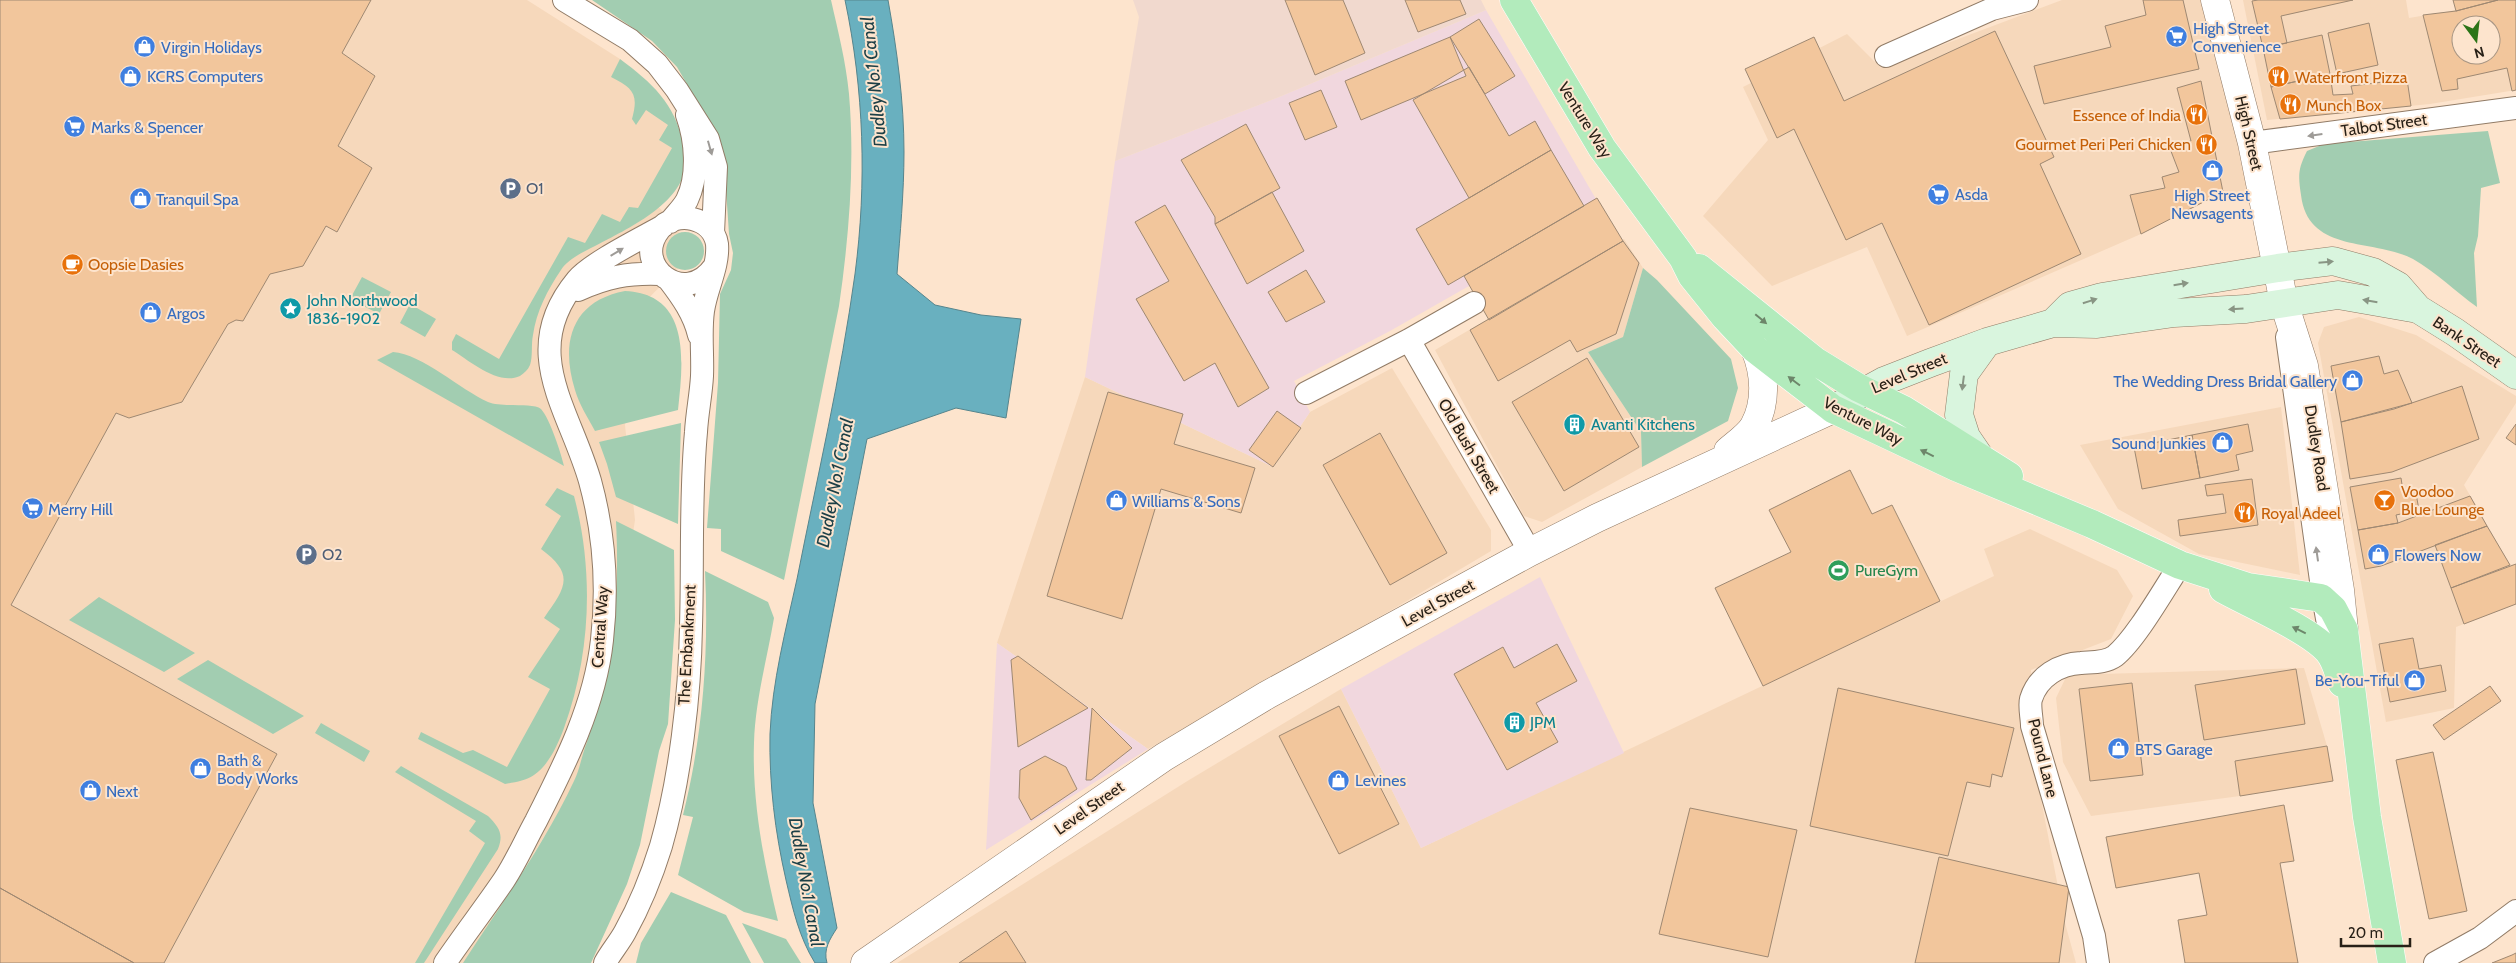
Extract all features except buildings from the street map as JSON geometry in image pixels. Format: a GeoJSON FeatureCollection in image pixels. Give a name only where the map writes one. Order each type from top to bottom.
{"type":"FeatureCollection","features":[{"type":"Feature","properties":{"kind":"main road","name":"Venture Way"},"geometry":{"type":"LineString","coordinates":[[1514,0],[1602,148],[1683,258],[1692,276],[1725,317],[1755,349],[1833,410],[2033,501],[2092,524],[2180,565],[2248,587],[2321,598],[2324,602]]}},
{"type":"Feature","properties":{"kind":"main road","name":"Venture Way"},"geometry":{"type":"LineString","coordinates":[[1683,258],[1709,274],[1761,320],[1815,361],[1866,391],[1904,410],[2007,474],[2033,501]]}},
{"type":"Feature","properties":{"kind":"main road","name":"Bank Street"},"geometry":{"type":"LineString","coordinates":[[2278,268],[2333,261],[2365,270],[2398,286],[2418,309],[2455,332],[2516,375]]}},
{"type":"Feature","properties":{"kind":"main road","name":"Level Street"},"geometry":{"type":"LineString","coordinates":[[2053,323],[2070,306],[2102,297],[2278,268]]}},
{"type":"Feature","properties":{"kind":"main road","name":"Bank Street"},"geometry":{"type":"LineString","coordinates":[[2284,303],[2338,295],[2418,309]]}},
{"type":"Feature","properties":{"kind":"main road","name":"Level Street"},"geometry":{"type":"LineString","coordinates":[[1833,410],[1884,381],[1987,342],[2053,323],[2097,324],[2174,313],[2246,309],[2284,303]]}},
{"type":"Feature","properties":{"kind":"main road"},"geometry":{"type":"LineString","coordinates":[[1978,456],[1966,437],[1959,415],[1964,374],[1987,342]]}},
{"type":"Feature","properties":{"kind":"main road"},"geometry":{"type":"LineString","coordinates":[[2180,565],[2311,636],[2327,650],[2335,662],[2353,718]]}},
{"type":"Feature","properties":{"kind":"main road"},"geometry":{"type":"LineString","coordinates":[[2324,602],[2333,609],[2344,630],[2353,718],[2367,817],[2392,963]]}},
{"type":"Feature","properties":{"kind":"street","name":"The Embankment"},"geometry":{"type":"LineString","coordinates":[[564,0],[630,40],[657,64],[677,90],[708,139],[716,168],[712,233],[716,240],[718,256],[702,315],[702,348],[693,487],[688,683],[675,788],[658,855],[625,933],[605,963]]}},
{"type":"Feature","properties":{"kind":"street"},"geometry":{"type":"LineString","coordinates":[[1886,56],[1992,9],[2026,0]]}},
{"type":"Feature","properties":{"kind":"street","name":"High Street"},"geometry":{"type":"LineString","coordinates":[[2215,0],[2252,143],[2278,268]]}},
{"type":"Feature","properties":{"kind":"street","name":"The Embankment"},"geometry":{"type":"LineString","coordinates":[[677,90],[690,123],[695,158],[694,180],[686,200],[653,241],[651,255],[696,322],[702,348]]}},
{"type":"Feature","properties":{"kind":"street","name":"Talbot Street"},"geometry":{"type":"LineString","coordinates":[[2252,143],[2516,108]]}},
{"type":"Feature","properties":{"kind":"street"},"geometry":{"type":"LineString","coordinates":[[666,224],[676,219],[688,218],[705,224],[712,233]]}},
{"type":"Feature","properties":{"kind":"street","name":"Central Way"},"geometry":{"type":"LineString","coordinates":[[445,963],[505,879],[568,759],[597,678],[605,604],[602,541],[589,480],[551,374],[548,350],[550,329],[558,308],[578,278],[666,224]]}},
{"type":"Feature","properties":{"kind":"street"},"geometry":{"type":"LineString","coordinates":[[568,295],[600,280],[624,274],[664,277],[682,285],[694,283],[701,280],[714,267]]}},
{"type":"Feature","properties":{"kind":"street","name":"Dudley Road"},"geometry":{"type":"LineString","coordinates":[[2278,268],[2284,303],[2304,366],[2340,590],[2344,630]]}},
{"type":"Feature","properties":{"kind":"street"},"geometry":{"type":"LineString","coordinates":[[2284,303],[2290,364],[2324,602],[2335,662]]}},
{"type":"Feature","properties":{"kind":"street"},"geometry":{"type":"LineString","coordinates":[[1306,393],[1474,304]]}},
{"type":"Feature","properties":{"kind":"street","name":"Old Bush Street"},"geometry":{"type":"LineString","coordinates":[[1409,340],[1530,552]]}},
{"type":"Feature","properties":{"kind":"street"},"geometry":{"type":"LineString","coordinates":[[1716,463],[1753,427],[1762,402],[1761,365],[1755,349]]}},
{"type":"Feature","properties":{"kind":"street","name":"Level Street"},"geometry":{"type":"LineString","coordinates":[[865,963],[1164,757],[1267,695],[1530,552],[1621,506],[1833,410]]}},
{"type":"Feature","properties":{"kind":"street","name":"Pound Lane"},"geometry":{"type":"LineString","coordinates":[[2098,963],[2094,936],[2032,726],[2031,699],[2041,680],[2055,669],[2078,663],[2100,662],[2114,656],[2138,627],[2180,565]]}},
{"type":"Feature","properties":{"kind":"street"},"geometry":{"type":"LineString","coordinates":[[2435,963],[2480,938],[2516,911]]}},
{"type":"Feature","properties":{"kind":"street","name":"The Embankment"},"geometry":{"type":"LineString","coordinates":[[624,963],[625,933]]}},
{"type":"Feature","properties":{"kind":"shaded area"},"geometry":{"type":"Polygon","coordinates":[[[0,0],[527,0],[620,59],[667,107],[682,171],[658,206],[695,251],[632,315],[633,377],[625,425],[635,520],[609,692],[575,787],[466,963],[0,963],[0,0]]]}},
{"type":"Feature","properties":{"kind":"shaded area"},"geometry":{"type":"Polygon","coordinates":[[[1133,0],[1481,0],[1486,10],[1279,97],[1115,161],[1139,17],[1133,0]]]}},
{"type":"Feature","properties":{"kind":"shaded area"},"geometry":{"type":"Polygon","coordinates":[[[2062,0],[2215,0],[2267,212],[2223,192],[2141,234],[1907,336],[1867,247],[1772,286],[1703,216],[1768,140],[1743,87],[1847,34],[1881,68],[2062,0]]]}},
{"type":"Feature","properties":{"kind":"shaded area"},"geometry":{"type":"Polygon","coordinates":[[[2243,0],[2406,0],[2409,18],[2516,0],[2516,90],[2430,104],[2267,120],[2243,0]]]}},
{"type":"Feature","properties":{"kind":"shaded area"},"geometry":{"type":"Polygon","coordinates":[[[1486,10],[1607,218],[1469,286],[1390,331],[1294,381],[1310,412],[1273,467],[1085,377],[1115,161],[1279,97],[1486,10]]]}},
{"type":"Feature","properties":{"kind":"shaded area"},"geometry":{"type":"Polygon","coordinates":[[[1624,239],[1643,268],[1623,337],[1588,352],[1641,432],[1642,467],[1542,522],[1524,516],[1435,350],[1624,239]]]}},
{"type":"Feature","properties":{"kind":"shaded area"},"geometry":{"type":"Polygon","coordinates":[[[2359,317],[2416,335],[2516,396],[2516,403],[2464,485],[2510,565],[2516,564],[2516,604],[2456,627],[2454,708],[2386,722],[2318,343],[2324,327],[2359,317]]]}},
{"type":"Feature","properties":{"kind":"shaded area"},"geometry":{"type":"Polygon","coordinates":[[[1392,368],[1491,530],[1491,551],[1148,749],[997,643],[1085,377],[1273,467],[1310,412],[1392,368]]]}},
{"type":"Feature","properties":{"kind":"shaded area"},"geometry":{"type":"Polygon","coordinates":[[[2281,407],[2300,575],[2199,554],[2118,509],[2080,445],[2281,407]]]}},
{"type":"Feature","properties":{"kind":"shaded area"},"geometry":{"type":"Polygon","coordinates":[[[2030,529],[2117,570],[2133,596],[2111,639],[2031,670],[2032,753],[2065,923],[2076,963],[897,963],[1189,780],[1341,689],[1421,848],[1994,576],[1984,549],[2030,529]]]}},
{"type":"Feature","properties":{"kind":"shaded area"},"geometry":{"type":"Polygon","coordinates":[[[1540,577],[1624,753],[1421,848],[1341,689],[1540,577]]]}},
{"type":"Feature","properties":{"kind":"shaded area"},"geometry":{"type":"Polygon","coordinates":[[[997,643],[1148,749],[986,850],[997,643]]]}},
{"type":"Feature","properties":{"kind":"shaded area"},"geometry":{"type":"Polygon","coordinates":[[[2304,668],[2327,746],[2333,781],[2240,796],[2091,816],[2063,762],[2056,698],[2067,675],[2304,668]]]}},
{"type":"Feature","properties":{"kind":"green space"},"geometry":{"type":"Polygon","coordinates":[[[592,0],[831,0],[848,82],[851,120],[851,174],[846,254],[839,306],[784,580],[721,551],[721,529],[707,528],[718,383],[720,294],[731,270],[733,253],[729,234],[724,160],[716,134],[677,67],[652,41],[592,0]]]}},
{"type":"Feature","properties":{"kind":"green space"},"geometry":{"type":"Polygon","coordinates":[[[620,59],[652,86],[668,105],[679,130],[686,158],[683,178],[675,191],[651,213],[622,232],[576,256],[564,266],[540,309],[532,339],[530,365],[524,373],[512,378],[503,378],[484,371],[452,350],[452,342],[456,334],[499,359],[568,237],[585,243],[602,214],[620,222],[629,207],[638,208],[672,148],[659,140],[668,125],[646,110],[636,125],[632,119],[635,103],[632,93],[625,85],[611,77],[620,59]]]}},
{"type":"Feature","properties":{"kind":"green space"},"geometry":{"type":"Polygon","coordinates":[[[2488,131],[2500,183],[2481,188],[2478,236],[2474,253],[2477,307],[2413,259],[2380,248],[2329,236],[2316,227],[2306,214],[2299,177],[2300,168],[2307,151],[2324,144],[2488,131]]]}},
{"type":"Feature","properties":{"kind":"green space"},"geometry":{"type":"Polygon","coordinates":[[[685,232],[698,238],[704,251],[698,264],[685,270],[672,264],[666,251],[672,238],[685,232]]]}},
{"type":"Feature","properties":{"kind":"green space"},"geometry":{"type":"Polygon","coordinates":[[[1643,268],[1657,280],[1731,359],[1738,388],[1728,421],[1642,467],[1641,432],[1588,352],[1623,337],[1643,268]]]}},
{"type":"Feature","properties":{"kind":"green space"},"geometry":{"type":"Polygon","coordinates":[[[362,277],[391,292],[379,314],[350,299],[362,277]]]}},
{"type":"Feature","properties":{"kind":"green space"},"geometry":{"type":"Polygon","coordinates":[[[625,291],[647,295],[662,304],[673,318],[681,352],[678,410],[595,431],[581,406],[575,390],[569,356],[570,340],[574,326],[582,314],[593,304],[607,296],[625,291]]]}},
{"type":"Feature","properties":{"kind":"green space"},"geometry":{"type":"Polygon","coordinates":[[[410,304],[436,319],[425,337],[400,323],[410,304]]]}},
{"type":"Feature","properties":{"kind":"green space"},"geometry":{"type":"Polygon","coordinates":[[[393,352],[416,359],[488,402],[501,405],[531,406],[541,409],[558,445],[564,466],[377,360],[393,352]]]}},
{"type":"Feature","properties":{"kind":"green space"},"geometry":{"type":"Polygon","coordinates":[[[681,423],[678,524],[616,497],[599,442],[681,423]]]}},
{"type":"Feature","properties":{"kind":"green space"},"geometry":{"type":"Polygon","coordinates":[[[557,488],[574,496],[585,553],[587,612],[580,671],[564,728],[549,760],[531,777],[505,784],[418,739],[421,732],[463,753],[473,750],[507,767],[550,689],[528,677],[560,629],[544,618],[562,590],[563,574],[552,558],[541,549],[561,516],[545,505],[557,488]]]}},
{"type":"Feature","properties":{"kind":"green space"},"geometry":{"type":"Polygon","coordinates":[[[616,521],[674,550],[675,620],[668,724],[659,751],[640,845],[627,884],[591,963],[463,963],[536,851],[578,772],[596,714],[613,633],[617,578],[616,521]]]}},
{"type":"Feature","properties":{"kind":"green space"},"geometry":{"type":"Polygon","coordinates":[[[705,571],[768,602],[774,618],[757,712],[754,765],[760,833],[778,921],[744,912],[678,875],[693,817],[683,815],[695,755],[703,694],[706,632],[705,571]]]}},
{"type":"Feature","properties":{"kind":"green space"},"geometry":{"type":"Polygon","coordinates":[[[99,597],[195,653],[164,672],[69,620],[99,597]]]}},
{"type":"Feature","properties":{"kind":"green space"},"geometry":{"type":"Polygon","coordinates":[[[208,660],[304,716],[273,734],[177,679],[208,660]]]}},
{"type":"Feature","properties":{"kind":"green space"},"geometry":{"type":"Polygon","coordinates":[[[321,723],[370,751],[364,762],[315,733],[321,723]]]}},
{"type":"Feature","properties":{"kind":"green space"},"geometry":{"type":"Polygon","coordinates":[[[401,766],[488,816],[498,827],[501,839],[498,849],[424,963],[415,963],[485,843],[469,831],[476,821],[395,772],[401,766]]]}},
{"type":"Feature","properties":{"kind":"green space"},"geometry":{"type":"Polygon","coordinates":[[[671,892],[726,915],[751,963],[636,963],[641,943],[671,892]]]}},
{"type":"Feature","properties":{"kind":"green space"},"geometry":{"type":"Polygon","coordinates":[[[742,923],[786,939],[801,963],[764,963],[742,923]]]}},
{"type":"Feature","properties":{"kind":"water","name":"Dudley No.1 Canal"},"geometry":{"type":"Polygon","coordinates":[[[845,0],[888,0],[899,76],[904,133],[902,213],[897,274],[935,305],[981,315],[1021,319],[1006,418],[956,408],[867,439],[815,704],[813,803],[837,928],[827,949],[827,963],[815,963],[797,923],[782,862],[772,789],[770,734],[771,714],[784,636],[836,389],[859,240],[862,171],[860,102],[845,0]]]}},
{"type":"Feature","properties":{"kind":"place","name":"High Street Convenience"},"geometry":{"type":"Point","coordinates":[2177,37]}},
{"type":"Feature","properties":{"kind":"place","name":"Virgin Holidays"},"geometry":{"type":"Point","coordinates":[145,47]}},
{"type":"Feature","properties":{"kind":"place","name":"KCRS Computers"},"geometry":{"type":"Point","coordinates":[131,76]}},
{"type":"Feature","properties":{"kind":"place","name":"Waterfront Pizza"},"geometry":{"type":"Point","coordinates":[2279,77]}},
{"type":"Feature","properties":{"kind":"place","name":"Munch Box"},"geometry":{"type":"Point","coordinates":[2290,105]}},
{"type":"Feature","properties":{"kind":"place","name":"Essence of India"},"geometry":{"type":"Point","coordinates":[2197,115]}},
{"type":"Feature","properties":{"kind":"place","name":"Marks & Spencer"},"geometry":{"type":"Point","coordinates":[75,127]}},
{"type":"Feature","properties":{"kind":"place","name":"Gourmet Peri Peri Chicken"},"geometry":{"type":"Point","coordinates":[2207,144]}},
{"type":"Feature","properties":{"kind":"place","name":"High Street Newsagents"},"geometry":{"type":"Point","coordinates":[2212,171]}},
{"type":"Feature","properties":{"kind":"place","name":"O1"},"geometry":{"type":"Point","coordinates":[510,188]}},
{"type":"Feature","properties":{"kind":"place","name":"Asda"},"geometry":{"type":"Point","coordinates":[1939,194]}},
{"type":"Feature","properties":{"kind":"place","name":"Tranquil Spa"},"geometry":{"type":"Point","coordinates":[140,199]}},
{"type":"Feature","properties":{"kind":"place","name":"Oopsie Dasies"},"geometry":{"type":"Point","coordinates":[72,264]}},
{"type":"Feature","properties":{"kind":"place","name":"John Northwood 1836-1902"},"geometry":{"type":"Point","coordinates":[291,309]}},
{"type":"Feature","properties":{"kind":"place","name":"Argos"},"geometry":{"type":"Point","coordinates":[151,313]}},
{"type":"Feature","properties":{"kind":"place","name":"The Wedding Dress Bridal Gallery"},"geometry":{"type":"Point","coordinates":[2353,381]}},
{"type":"Feature","properties":{"kind":"place","name":"Avanti Kitchens"},"geometry":{"type":"Point","coordinates":[1575,424]}},
{"type":"Feature","properties":{"kind":"place","name":"Sound Junkies"},"geometry":{"type":"Point","coordinates":[2222,443]}},
{"type":"Feature","properties":{"kind":"place","name":"Voodoo Blue Lounge"},"geometry":{"type":"Point","coordinates":[2385,500]}},
{"type":"Feature","properties":{"kind":"place","name":"Williams & Sons"},"geometry":{"type":"Point","coordinates":[1116,501]}},
{"type":"Feature","properties":{"kind":"place","name":"Merry Hill"},"geometry":{"type":"Point","coordinates":[32,509]}},
{"type":"Feature","properties":{"kind":"place","name":"Royal Adeel"},"geometry":{"type":"Point","coordinates":[2245,513]}},
{"type":"Feature","properties":{"kind":"place","name":"O2"},"geometry":{"type":"Point","coordinates":[306,554]}},
{"type":"Feature","properties":{"kind":"place","name":"Flowers Now"},"geometry":{"type":"Point","coordinates":[2378,555]}},
{"type":"Feature","properties":{"kind":"place","name":"PureGym"},"geometry":{"type":"Point","coordinates":[1839,570]}},
{"type":"Feature","properties":{"kind":"place","name":"Be-You-Tiful"},"geometry":{"type":"Point","coordinates":[2415,680]}},
{"type":"Feature","properties":{"kind":"place","name":"JPM"},"geometry":{"type":"Point","coordinates":[1514,722]}},
{"type":"Feature","properties":{"kind":"place","name":"BTS Garage"},"geometry":{"type":"Point","coordinates":[2119,749]}},
{"type":"Feature","properties":{"kind":"place","name":"Bath & Body Works"},"geometry":{"type":"Point","coordinates":[201,769]}},
{"type":"Feature","properties":{"kind":"place","name":"Levines"},"geometry":{"type":"Point","coordinates":[1339,780]}},
{"type":"Feature","properties":{"kind":"place","name":"Next"},"geometry":{"type":"Point","coordinates":[90,791]}}]}
